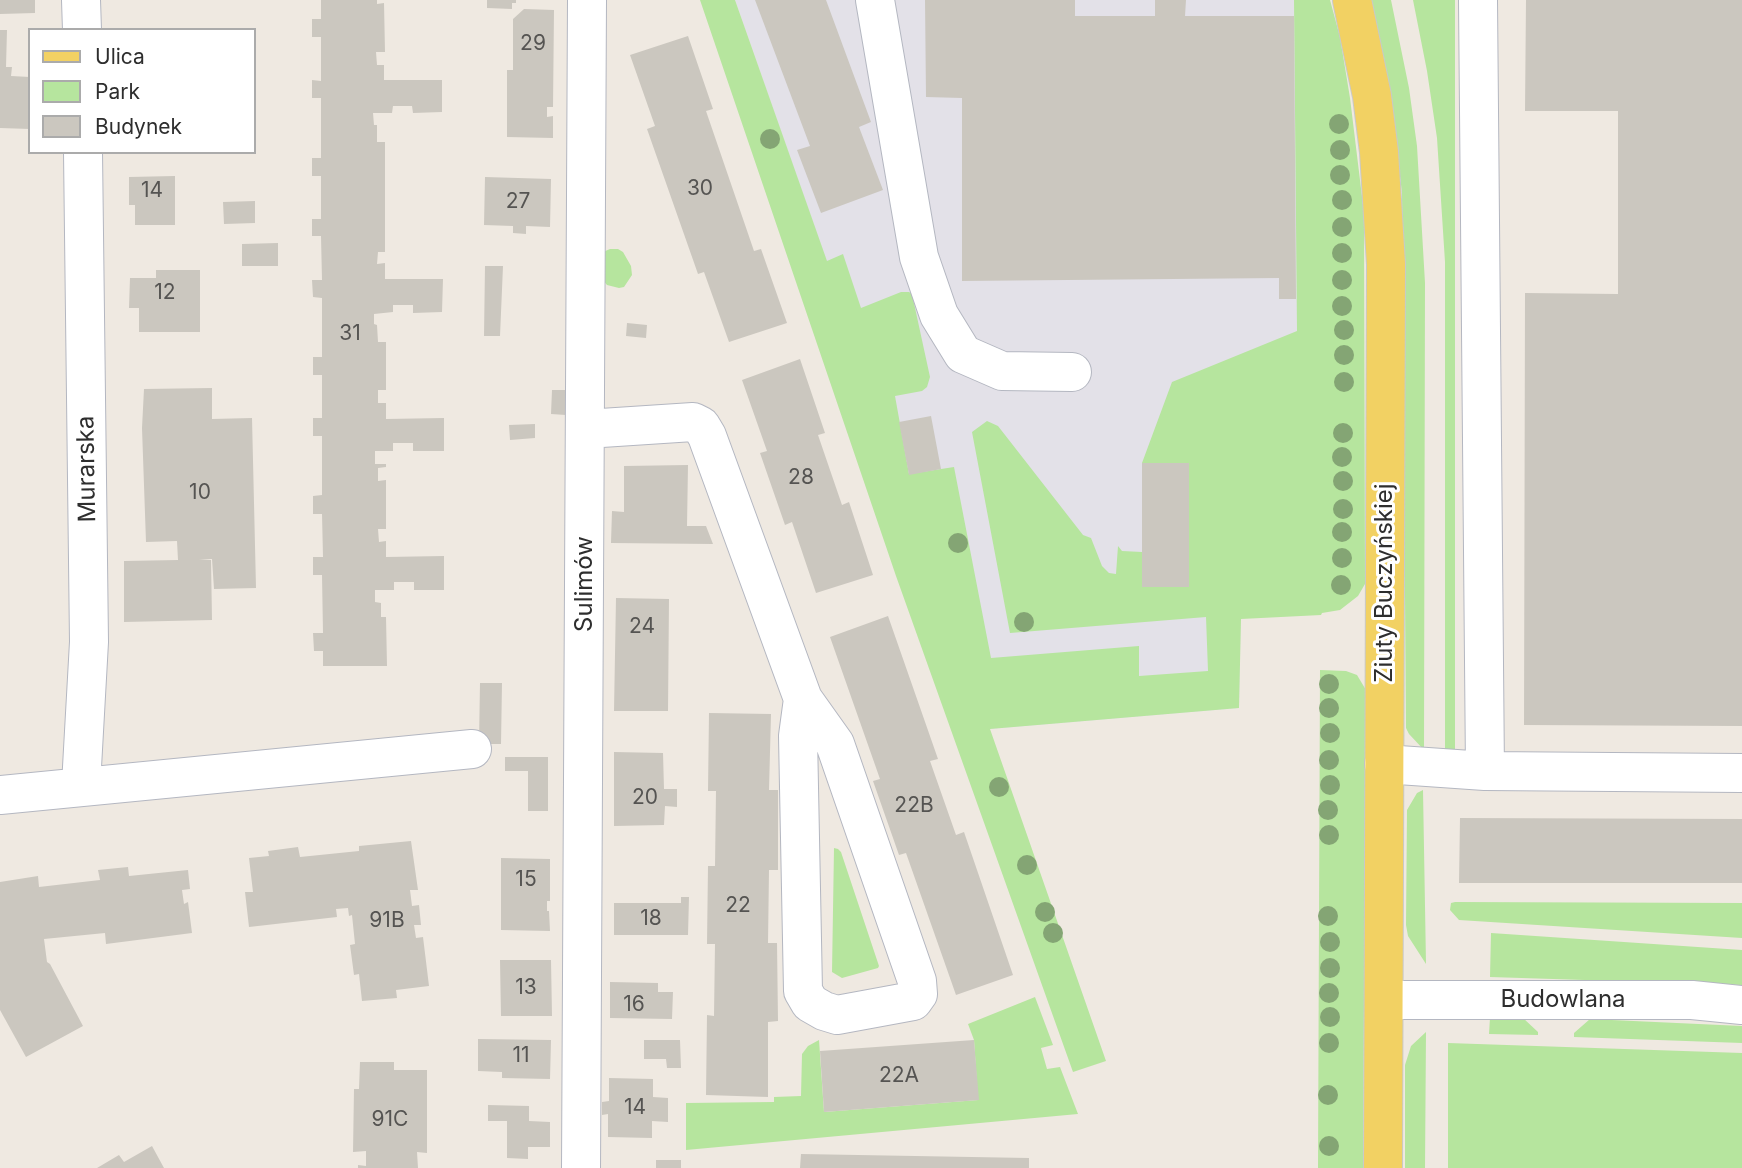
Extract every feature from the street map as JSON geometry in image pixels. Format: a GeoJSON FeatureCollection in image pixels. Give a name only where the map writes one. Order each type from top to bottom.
{"type":"FeatureCollection","features":[{"type":"Feature","properties":{"kind":"main road","name":"Ziuty Buczyńskiej"},"geometry":{"type":"LineString","coordinates":[[1352,0],[1372,96],[1385,209],[1387,321],[1383,1168]]}},
{"type":"Feature","properties":{"kind":"street"},"geometry":{"type":"LineString","coordinates":[[81,0],[82,28]]}},
{"type":"Feature","properties":{"kind":"street","name":"Sulimów"},"geometry":{"type":"LineString","coordinates":[[581,1168],[587,0]]}},
{"type":"Feature","properties":{"kind":"street"},"geometry":{"type":"LineString","coordinates":[[876,0],[919,257],[939,315],[963,354],[1002,372],[1072,372]]}},
{"type":"Feature","properties":{"kind":"street"},"geometry":{"type":"LineString","coordinates":[[1478,0],[1485,771]]}},
{"type":"Feature","properties":{"kind":"street","name":"Murarska"},"geometry":{"type":"LineString","coordinates":[[81,785],[89,642],[83,154]]}},
{"type":"Feature","properties":{"kind":"street"},"geometry":{"type":"LineString","coordinates":[[586,429],[685,422],[701,426],[713,450],[803,699],[835,744],[917,981],[918,994],[913,1001],[837,1015],[810,1003],[803,991],[798,736],[803,699]]}},
{"type":"Feature","properties":{"kind":"street"},"geometry":{"type":"LineString","coordinates":[[0,794],[472,749]]}},
{"type":"Feature","properties":{"kind":"street"},"geometry":{"type":"LineString","coordinates":[[1384,764],[1485,771],[1742,773]]}},
{"type":"Feature","properties":{"kind":"street","name":"Budowlana"},"geometry":{"type":"LineString","coordinates":[[1384,1000],[1692,1000],[1742,1005]]}},
{"type":"Feature","properties":{"kind":"shaded area"},"geometry":{"type":"Polygon","coordinates":[[[735,0],[1323,0],[1321,602],[1241,607],[1239,708],[990,729],[735,0]]]}},
{"type":"Feature","properties":{"kind":"green space"},"geometry":{"type":"Polygon","coordinates":[[[700,0],[735,0],[827,261],[843,254],[861,308],[901,292],[912,294],[930,377],[927,387],[922,391],[895,396],[909,474],[954,467],[991,658],[1139,646],[1139,676],[1208,671],[1206,617],[1010,633],[972,432],[987,421],[998,426],[1083,535],[1091,538],[1102,566],[1109,573],[1116,574],[1118,546],[1122,551],[1142,552],[1142,587],[1189,587],[1189,463],[1142,463],[1172,382],[1297,331],[1294,0],[1330,0],[1340,37],[1350,98],[1364,213],[1365,584],[1358,596],[1340,610],[1321,615],[1241,619],[1239,708],[990,729],[1106,1061],[1073,1072],[896,576],[700,0]]]}},
{"type":"Feature","properties":{"kind":"green space"},"geometry":{"type":"Polygon","coordinates":[[[1370,0],[1391,0],[1409,88],[1417,146],[1425,283],[1424,750],[1406,728],[1402,193],[1395,136],[1370,0]]]}},
{"type":"Feature","properties":{"kind":"green space"},"geometry":{"type":"Polygon","coordinates":[[[1413,0],[1455,0],[1455,754],[1445,755],[1445,262],[1437,138],[1413,0]]]}},
{"type":"Feature","properties":{"kind":"green space"},"geometry":{"type":"Polygon","coordinates":[[[610,249],[623,252],[631,266],[632,275],[624,287],[607,285],[601,278],[603,252],[610,249]]]}},
{"type":"Feature","properties":{"kind":"green space"},"geometry":{"type":"Polygon","coordinates":[[[1320,670],[1346,671],[1357,675],[1366,690],[1363,1168],[1318,1168],[1320,670]]]}},
{"type":"Feature","properties":{"kind":"green space"},"geometry":{"type":"Polygon","coordinates":[[[1423,790],[1426,964],[1408,936],[1406,925],[1407,810],[1417,793],[1423,790]]]}},
{"type":"Feature","properties":{"kind":"green space"},"geometry":{"type":"Polygon","coordinates":[[[834,848],[841,852],[879,966],[842,978],[832,972],[834,848]]]}},
{"type":"Feature","properties":{"kind":"green space"},"geometry":{"type":"Polygon","coordinates":[[[1451,903],[1742,903],[1742,938],[1459,920],[1450,910],[1451,903]]]}},
{"type":"Feature","properties":{"kind":"green space"},"geometry":{"type":"Polygon","coordinates":[[[1491,933],[1742,950],[1742,985],[1490,977],[1491,933]]]}},
{"type":"Feature","properties":{"kind":"green space"},"geometry":{"type":"Polygon","coordinates":[[[1035,997],[1053,1045],[1041,1048],[1047,1069],[1060,1067],[1078,1114],[686,1150],[686,1103],[774,1102],[774,1097],[801,1096],[802,1054],[808,1046],[819,1040],[824,1112],[978,1100],[974,1040],[968,1024],[1035,997]]]}},
{"type":"Feature","properties":{"kind":"green space"},"geometry":{"type":"Polygon","coordinates":[[[1490,1018],[1523,1018],[1538,1035],[1489,1034],[1490,1018]]]}},
{"type":"Feature","properties":{"kind":"green space"},"geometry":{"type":"Polygon","coordinates":[[[1590,1019],[1742,1026],[1742,1043],[1574,1037],[1574,1033],[1590,1019]]]}},
{"type":"Feature","properties":{"kind":"green space"},"geometry":{"type":"Polygon","coordinates":[[[1426,1032],[1425,1168],[1405,1168],[1405,1065],[1411,1046],[1426,1032]]]}},
{"type":"Feature","properties":{"kind":"green space"},"geometry":{"type":"Polygon","coordinates":[[[1448,1043],[1742,1053],[1742,1168],[1448,1168],[1448,1043]]]}},
{"type":"Feature","properties":{"kind":"building"},"geometry":{"type":"Polygon","coordinates":[[[0,0],[35,0],[35,13],[0,14],[0,0]]]}},
{"type":"Feature","properties":{"kind":"building"},"geometry":{"type":"Polygon","coordinates":[[[321,0],[377,0],[377,4],[384,3],[385,52],[376,52],[377,65],[384,65],[384,80],[442,80],[442,112],[413,113],[412,106],[393,106],[392,113],[373,113],[374,125],[377,125],[377,142],[385,142],[385,252],[378,252],[377,264],[385,263],[385,279],[443,279],[442,312],[413,313],[413,305],[393,305],[393,312],[374,314],[378,342],[386,342],[386,390],[378,390],[378,403],[386,403],[386,419],[444,418],[444,451],[413,451],[413,443],[393,443],[393,451],[375,451],[375,464],[386,464],[386,467],[378,468],[378,481],[386,480],[386,529],[378,529],[379,542],[386,541],[386,557],[444,556],[444,590],[414,590],[414,582],[394,582],[394,590],[375,590],[375,602],[381,603],[381,617],[386,617],[387,666],[323,666],[323,651],[314,651],[313,633],[323,633],[322,575],[313,575],[313,557],[323,557],[322,514],[313,514],[313,496],[322,495],[322,436],[313,436],[313,418],[322,418],[322,375],[313,375],[313,357],[322,357],[322,298],[313,297],[312,280],[322,280],[321,236],[312,236],[312,219],[321,219],[321,176],[312,176],[312,158],[321,158],[321,98],[312,98],[312,80],[321,81],[321,37],[312,37],[312,19],[321,19],[321,0]]]}},
{"type":"Feature","properties":{"kind":"building"},"geometry":{"type":"Polygon","coordinates":[[[487,0],[516,0],[516,3],[512,3],[512,9],[487,8],[487,0]]]}},
{"type":"Feature","properties":{"kind":"building"},"geometry":{"type":"Polygon","coordinates":[[[755,0],[826,0],[871,122],[859,127],[883,190],[821,213],[797,150],[810,146],[755,0]]]}},
{"type":"Feature","properties":{"kind":"building"},"geometry":{"type":"Polygon","coordinates":[[[925,0],[1075,0],[1075,16],[1155,16],[1155,0],[1186,0],[1185,16],[1294,16],[1296,299],[1279,299],[1279,278],[962,281],[962,98],[926,97],[925,0]]]}},
{"type":"Feature","properties":{"kind":"building"},"geometry":{"type":"Polygon","coordinates":[[[1526,0],[1742,0],[1742,726],[1524,725],[1525,293],[1618,294],[1618,111],[1525,111],[1526,0]]]}},
{"type":"Feature","properties":{"kind":"building"},"geometry":{"type":"Polygon","coordinates":[[[524,9],[554,10],[553,107],[547,107],[547,117],[553,116],[553,138],[507,137],[507,70],[513,70],[513,19],[524,9]]]}},
{"type":"Feature","properties":{"kind":"building"},"geometry":{"type":"Polygon","coordinates":[[[0,30],[7,30],[6,67],[12,67],[11,76],[28,77],[28,129],[0,128],[0,30]]]}},
{"type":"Feature","properties":{"kind":"building"},"geometry":{"type":"Polygon","coordinates":[[[688,36],[713,109],[706,111],[754,251],[761,249],[787,323],[729,342],[704,272],[698,274],[647,129],[655,126],[630,55],[688,36]]]}},
{"type":"Feature","properties":{"kind":"building"},"geometry":{"type":"Polygon","coordinates":[[[175,176],[175,225],[135,225],[135,205],[129,205],[129,177],[175,176]]]}},
{"type":"Feature","properties":{"kind":"building"},"geometry":{"type":"Polygon","coordinates":[[[485,177],[551,179],[550,227],[526,226],[526,234],[513,233],[513,226],[484,225],[485,177]]]}},
{"type":"Feature","properties":{"kind":"building"},"geometry":{"type":"Polygon","coordinates":[[[255,201],[255,223],[224,224],[223,202],[255,201]]]}},
{"type":"Feature","properties":{"kind":"building"},"geometry":{"type":"Polygon","coordinates":[[[278,243],[278,266],[242,266],[242,244],[278,243]]]}},
{"type":"Feature","properties":{"kind":"building"},"geometry":{"type":"Polygon","coordinates":[[[485,266],[503,266],[500,336],[484,336],[485,266]]]}},
{"type":"Feature","properties":{"kind":"building"},"geometry":{"type":"Polygon","coordinates":[[[156,270],[200,270],[200,332],[139,332],[139,308],[129,308],[130,278],[156,278],[156,270]]]}},
{"type":"Feature","properties":{"kind":"building"},"geometry":{"type":"Polygon","coordinates":[[[627,323],[647,325],[646,338],[626,336],[627,323]]]}},
{"type":"Feature","properties":{"kind":"building"},"geometry":{"type":"Polygon","coordinates":[[[800,359],[825,433],[818,435],[842,505],[849,502],[873,575],[816,593],[792,522],[785,525],[760,453],[767,451],[742,380],[800,359]]]}},
{"type":"Feature","properties":{"kind":"building"},"geometry":{"type":"Polygon","coordinates":[[[212,388],[212,419],[252,418],[256,588],[214,589],[212,559],[199,559],[211,560],[212,620],[124,622],[124,561],[178,560],[177,541],[146,542],[142,428],[144,389],[212,388]]]}},
{"type":"Feature","properties":{"kind":"building"},"geometry":{"type":"Polygon","coordinates":[[[552,390],[566,390],[566,415],[551,414],[552,390]]]}},
{"type":"Feature","properties":{"kind":"building"},"geometry":{"type":"Polygon","coordinates":[[[931,416],[941,469],[909,475],[899,422],[931,416]]]}},
{"type":"Feature","properties":{"kind":"building"},"geometry":{"type":"Polygon","coordinates":[[[535,424],[535,438],[510,440],[509,425],[535,424]]]}},
{"type":"Feature","properties":{"kind":"building"},"geometry":{"type":"Polygon","coordinates":[[[1142,463],[1189,463],[1189,587],[1142,587],[1142,463]]]}},
{"type":"Feature","properties":{"kind":"building"},"geometry":{"type":"Polygon","coordinates":[[[688,465],[687,526],[706,526],[713,544],[611,543],[612,511],[624,512],[624,466],[688,465]]]}},
{"type":"Feature","properties":{"kind":"building"},"geometry":{"type":"Polygon","coordinates":[[[616,598],[669,599],[668,711],[614,711],[616,598]]]}},
{"type":"Feature","properties":{"kind":"building"},"geometry":{"type":"Polygon","coordinates":[[[888,616],[938,759],[930,761],[956,835],[964,832],[1013,975],[956,995],[906,853],[899,855],[873,781],[880,779],[830,637],[888,616]]]}},
{"type":"Feature","properties":{"kind":"building"},"geometry":{"type":"Polygon","coordinates":[[[480,683],[502,683],[501,744],[479,744],[480,683]]]}},
{"type":"Feature","properties":{"kind":"building"},"geometry":{"type":"Polygon","coordinates":[[[709,713],[771,714],[769,790],[778,790],[778,870],[769,870],[768,943],[777,943],[778,1021],[768,1022],[768,1097],[706,1095],[707,1015],[714,1016],[715,944],[707,944],[708,866],[715,866],[716,791],[708,791],[709,713]]]}},
{"type":"Feature","properties":{"kind":"building"},"geometry":{"type":"Polygon","coordinates":[[[614,752],[663,753],[664,789],[677,789],[677,807],[665,806],[664,825],[614,826],[614,752]]]}},
{"type":"Feature","properties":{"kind":"building"},"geometry":{"type":"Polygon","coordinates":[[[505,757],[548,757],[548,811],[528,811],[528,771],[505,771],[505,757]]]}},
{"type":"Feature","properties":{"kind":"building"},"geometry":{"type":"Polygon","coordinates":[[[1460,818],[1742,819],[1742,883],[1459,883],[1460,818]]]}},
{"type":"Feature","properties":{"kind":"building"},"geometry":{"type":"Polygon","coordinates":[[[411,841],[418,890],[410,890],[412,906],[419,905],[421,925],[414,925],[416,938],[423,937],[429,986],[396,990],[397,998],[362,1001],[359,974],[354,975],[350,945],[355,944],[352,915],[349,916],[348,908],[336,909],[337,917],[249,927],[245,892],[253,892],[249,858],[269,856],[268,851],[298,847],[300,857],[359,851],[359,846],[411,841]]]}},
{"type":"Feature","properties":{"kind":"building"},"geometry":{"type":"Polygon","coordinates":[[[501,858],[550,859],[550,901],[547,901],[547,911],[550,931],[501,930],[501,858]]]}},
{"type":"Feature","properties":{"kind":"building"},"geometry":{"type":"Polygon","coordinates":[[[128,867],[129,876],[188,870],[190,889],[182,890],[184,904],[188,902],[192,933],[106,944],[105,933],[44,939],[47,962],[83,1026],[26,1057],[0,1010],[0,882],[38,876],[39,887],[100,880],[98,870],[128,867]]]}},
{"type":"Feature","properties":{"kind":"building"},"geometry":{"type":"Polygon","coordinates":[[[681,897],[689,897],[688,935],[614,935],[614,903],[681,903],[681,897]]]}},
{"type":"Feature","properties":{"kind":"building"},"geometry":{"type":"Polygon","coordinates":[[[500,960],[551,960],[552,1016],[501,1016],[500,960]]]}},
{"type":"Feature","properties":{"kind":"building"},"geometry":{"type":"Polygon","coordinates":[[[610,982],[658,983],[658,992],[673,992],[672,1019],[610,1018],[610,982]]]}},
{"type":"Feature","properties":{"kind":"building"},"geometry":{"type":"Polygon","coordinates":[[[478,1039],[551,1040],[550,1079],[502,1078],[502,1072],[478,1071],[478,1039]]]}},
{"type":"Feature","properties":{"kind":"building"},"geometry":{"type":"Polygon","coordinates":[[[644,1040],[680,1040],[681,1068],[667,1068],[666,1059],[644,1059],[644,1040]]]}},
{"type":"Feature","properties":{"kind":"building"},"geometry":{"type":"Polygon","coordinates":[[[974,1040],[979,1100],[824,1112],[820,1051],[974,1040]]]}},
{"type":"Feature","properties":{"kind":"building"},"geometry":{"type":"Polygon","coordinates":[[[360,1062],[394,1062],[394,1070],[427,1070],[427,1153],[417,1152],[418,1168],[358,1168],[358,1165],[366,1166],[366,1151],[353,1152],[354,1089],[359,1089],[360,1062]]]}},
{"type":"Feature","properties":{"kind":"building"},"geometry":{"type":"Polygon","coordinates":[[[609,1078],[653,1079],[653,1097],[668,1098],[668,1122],[652,1121],[652,1138],[608,1137],[608,1114],[602,1115],[602,1102],[609,1101],[609,1078]]]}},
{"type":"Feature","properties":{"kind":"building"},"geometry":{"type":"Polygon","coordinates":[[[488,1105],[529,1106],[529,1121],[550,1122],[550,1147],[528,1147],[528,1159],[507,1158],[507,1121],[488,1121],[488,1105]]]}},
{"type":"Feature","properties":{"kind":"building"},"geometry":{"type":"Polygon","coordinates":[[[152,1146],[164,1168],[97,1168],[119,1155],[124,1162],[152,1146]]]}},
{"type":"Feature","properties":{"kind":"building"},"geometry":{"type":"Polygon","coordinates":[[[801,1154],[1029,1158],[1029,1168],[800,1168],[801,1154]]]}},
{"type":"Feature","properties":{"kind":"building"},"geometry":{"type":"Polygon","coordinates":[[[656,1160],[681,1160],[681,1168],[656,1168],[656,1160]]]}}]}
